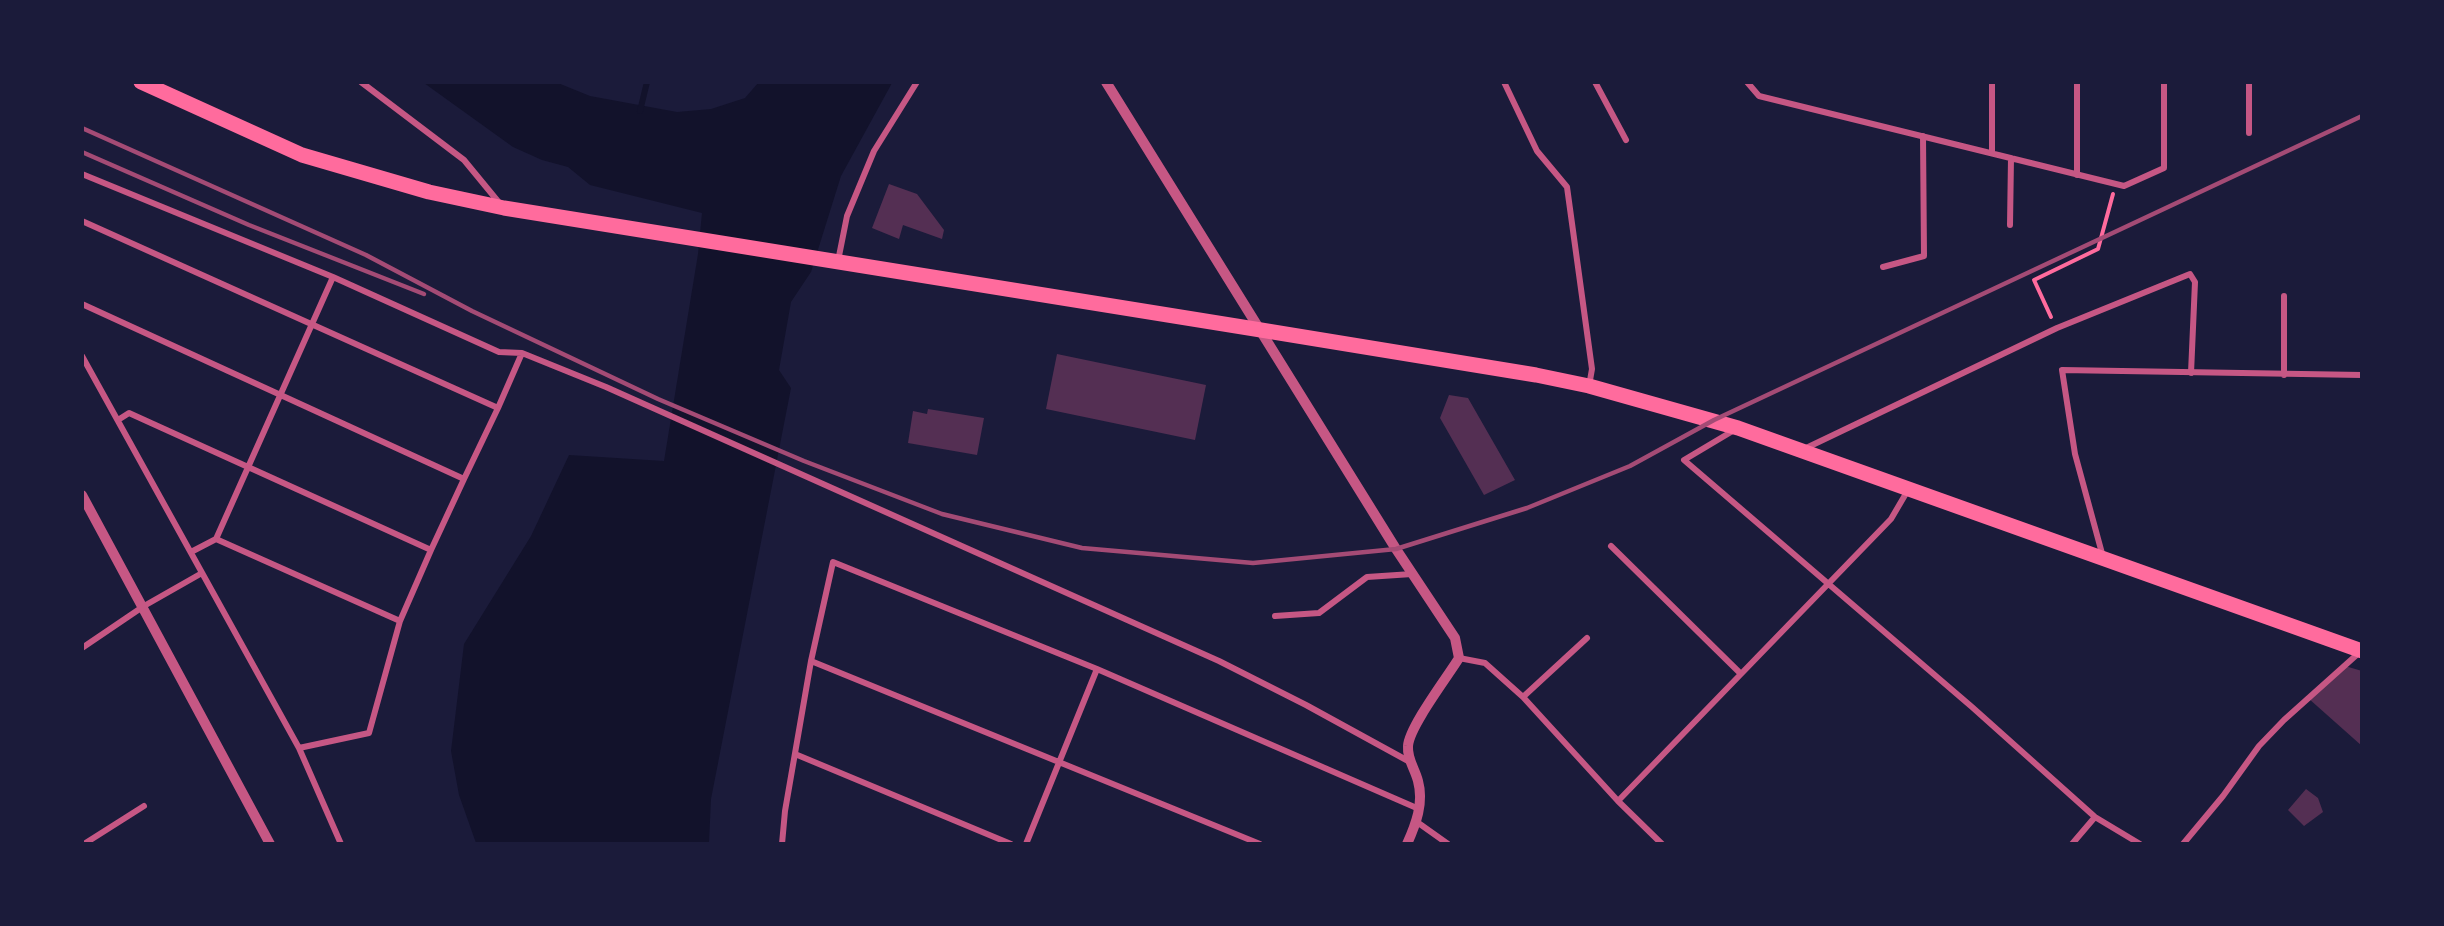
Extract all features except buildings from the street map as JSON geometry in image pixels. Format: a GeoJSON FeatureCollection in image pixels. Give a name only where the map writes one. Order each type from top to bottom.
{"type":"FeatureCollection","features":[{"type":"Feature","properties":{"kind":"main road"},"geometry":{"type":"LineString","coordinates":[[141,82],[302,155],[429,192],[504,208],[1536,375],[1589,386],[1737,428],[1802,450],[2105,561],[2361,651]]}},
{"type":"Feature","properties":{"kind":"street"},"geometry":{"type":"LineString","coordinates":[[361,82],[465,160],[504,208]]}},
{"type":"Feature","properties":{"kind":"street"},"geometry":{"type":"LineString","coordinates":[[838,261],[847,216],[874,152],[917,82]]}},
{"type":"Feature","properties":{"kind":"street"},"geometry":{"type":"LineString","coordinates":[[1106,82],[1412,573],[1455,638],[1459,658],[1415,726],[1408,744],[1410,762],[1419,782],[1419,809],[1407,843]]}},
{"type":"Feature","properties":{"kind":"street"},"geometry":{"type":"LineString","coordinates":[[1504,82],[1537,151],[1567,187],[1592,369],[1589,386]]}},
{"type":"Feature","properties":{"kind":"street"},"geometry":{"type":"LineString","coordinates":[[1594,82],[1626,140]]}},
{"type":"Feature","properties":{"kind":"street"},"geometry":{"type":"LineString","coordinates":[[1747,82],[1759,96],[2124,186],[2164,168],[2164,82]]}},
{"type":"Feature","properties":{"kind":"street"},"geometry":{"type":"LineString","coordinates":[[1992,82],[1992,153]]}},
{"type":"Feature","properties":{"kind":"street"},"geometry":{"type":"LineString","coordinates":[[2077,82],[2077,175]]}},
{"type":"Feature","properties":{"kind":"street"},"geometry":{"type":"LineString","coordinates":[[2249,82],[2249,133]]}},
{"type":"Feature","properties":{"kind":"street"},"geometry":{"type":"LineString","coordinates":[[1883,267],[1924,256],[1923,136]]}},
{"type":"Feature","properties":{"kind":"street"},"geometry":{"type":"LineString","coordinates":[[2010,225],[2012,158]]}},
{"type":"Feature","properties":{"kind":"street"},"geometry":{"type":"LineString","coordinates":[[82,174],[333,278],[499,352],[522,353],[606,387],[1220,662],[1306,705],[1410,762]]}},
{"type":"Feature","properties":{"kind":"street"},"geometry":{"type":"LineString","coordinates":[[82,221],[498,408]]}},
{"type":"Feature","properties":{"kind":"street"},"geometry":{"type":"LineString","coordinates":[[1802,450],[2057,328],[2190,274],[2195,282],[2191,373]]}},
{"type":"Feature","properties":{"kind":"street"},"geometry":{"type":"LineString","coordinates":[[191,552],[216,539],[333,278]]}},
{"type":"Feature","properties":{"kind":"street"},"geometry":{"type":"LineString","coordinates":[[2284,296],[2284,375]]}},
{"type":"Feature","properties":{"kind":"street"},"geometry":{"type":"LineString","coordinates":[[82,304],[464,479]]}},
{"type":"Feature","properties":{"kind":"street"},"geometry":{"type":"LineString","coordinates":[[299,748],[369,733],[400,621],[522,353]]}},
{"type":"Feature","properties":{"kind":"street"},"geometry":{"type":"LineString","coordinates":[[82,356],[299,748],[341,843]]}},
{"type":"Feature","properties":{"kind":"street"},"geometry":{"type":"LineString","coordinates":[[2105,561],[2075,454],[2062,370],[2361,375]]}},
{"type":"Feature","properties":{"kind":"street"},"geometry":{"type":"LineString","coordinates":[[118,420],[129,413],[431,550]]}},
{"type":"Feature","properties":{"kind":"street"},"geometry":{"type":"LineString","coordinates":[[1737,428],[1684,460],[2095,817],[2140,843]]}},
{"type":"Feature","properties":{"kind":"street"},"geometry":{"type":"LineString","coordinates":[[1617,801],[1891,519],[1908,489]]}},
{"type":"Feature","properties":{"kind":"street"},"geometry":{"type":"LineString","coordinates":[[82,495],[270,843]]}},
{"type":"Feature","properties":{"kind":"street"},"geometry":{"type":"LineString","coordinates":[[216,539],[400,621]]}},
{"type":"Feature","properties":{"kind":"street"},"geometry":{"type":"LineString","coordinates":[[1611,546],[1741,674]]}},
{"type":"Feature","properties":{"kind":"street"},"geometry":{"type":"LineString","coordinates":[[782,843],[785,811],[811,661],[832,562],[1097,669],[1419,809]]}},
{"type":"Feature","properties":{"kind":"street"},"geometry":{"type":"LineString","coordinates":[[82,648],[144,606],[202,573]]}},
{"type":"Feature","properties":{"kind":"street"},"geometry":{"type":"LineString","coordinates":[[1275,616],[1319,612],[1367,577],[1412,573]]}},
{"type":"Feature","properties":{"kind":"street"},"geometry":{"type":"LineString","coordinates":[[1523,697],[1587,638]]}},
{"type":"Feature","properties":{"kind":"street"},"geometry":{"type":"LineString","coordinates":[[2183,843],[2259,746],[2284,720],[2361,651]]}},
{"type":"Feature","properties":{"kind":"street"},"geometry":{"type":"LineString","coordinates":[[1459,658],[1485,663],[1523,697],[1617,801],[1662,843]]}},
{"type":"Feature","properties":{"kind":"street"},"geometry":{"type":"LineString","coordinates":[[811,661],[1260,843]]}},
{"type":"Feature","properties":{"kind":"street"},"geometry":{"type":"LineString","coordinates":[[1026,843],[1097,669]]}},
{"type":"Feature","properties":{"kind":"street"},"geometry":{"type":"LineString","coordinates":[[795,753],[1011,843]]}},
{"type":"Feature","properties":{"kind":"street"},"geometry":{"type":"LineString","coordinates":[[84,843],[144,806]]}},
{"type":"Feature","properties":{"kind":"street"},"geometry":{"type":"LineString","coordinates":[[2072,843],[2095,817]]}},
{"type":"Feature","properties":{"kind":"street"},"geometry":{"type":"LineString","coordinates":[[1416,822],[1448,843]]}},
{"type":"Feature","properties":{"kind":"path"},"geometry":{"type":"LineString","coordinates":[[2057,328],[2034,280],[2098,249],[2116,184]]}},
{"type":"Feature","properties":{"kind":"shaded area"},"geometry":{"type":"Polygon","coordinates":[[[424,83],[558,83],[590,96],[677,112],[711,109],[745,98],[758,83],[892,83],[841,176],[811,272],[791,302],[779,370],[791,388],[711,799],[709,843],[476,843],[459,795],[451,751],[464,644],[531,536],[569,455],[664,461],[698,254],[702,213],[590,185],[568,167],[542,160],[513,147],[424,83]]]}},
{"type":"Feature","properties":{"kind":"waterway"},"geometry":{"type":"LineString","coordinates":[[640,111],[647,82]]}},
{"type":"Feature","properties":{"kind":"railway"},"geometry":{"type":"LineString","coordinates":[[82,128],[366,255],[472,311],[658,399],[804,461],[942,514],[1082,548],[1253,563],[1396,549],[1527,508],[1630,466],[1714,420],[2362,116]]}},
{"type":"Feature","properties":{"kind":"railway"},"geometry":{"type":"LineString","coordinates":[[82,152],[249,225],[424,294]]}}]}
